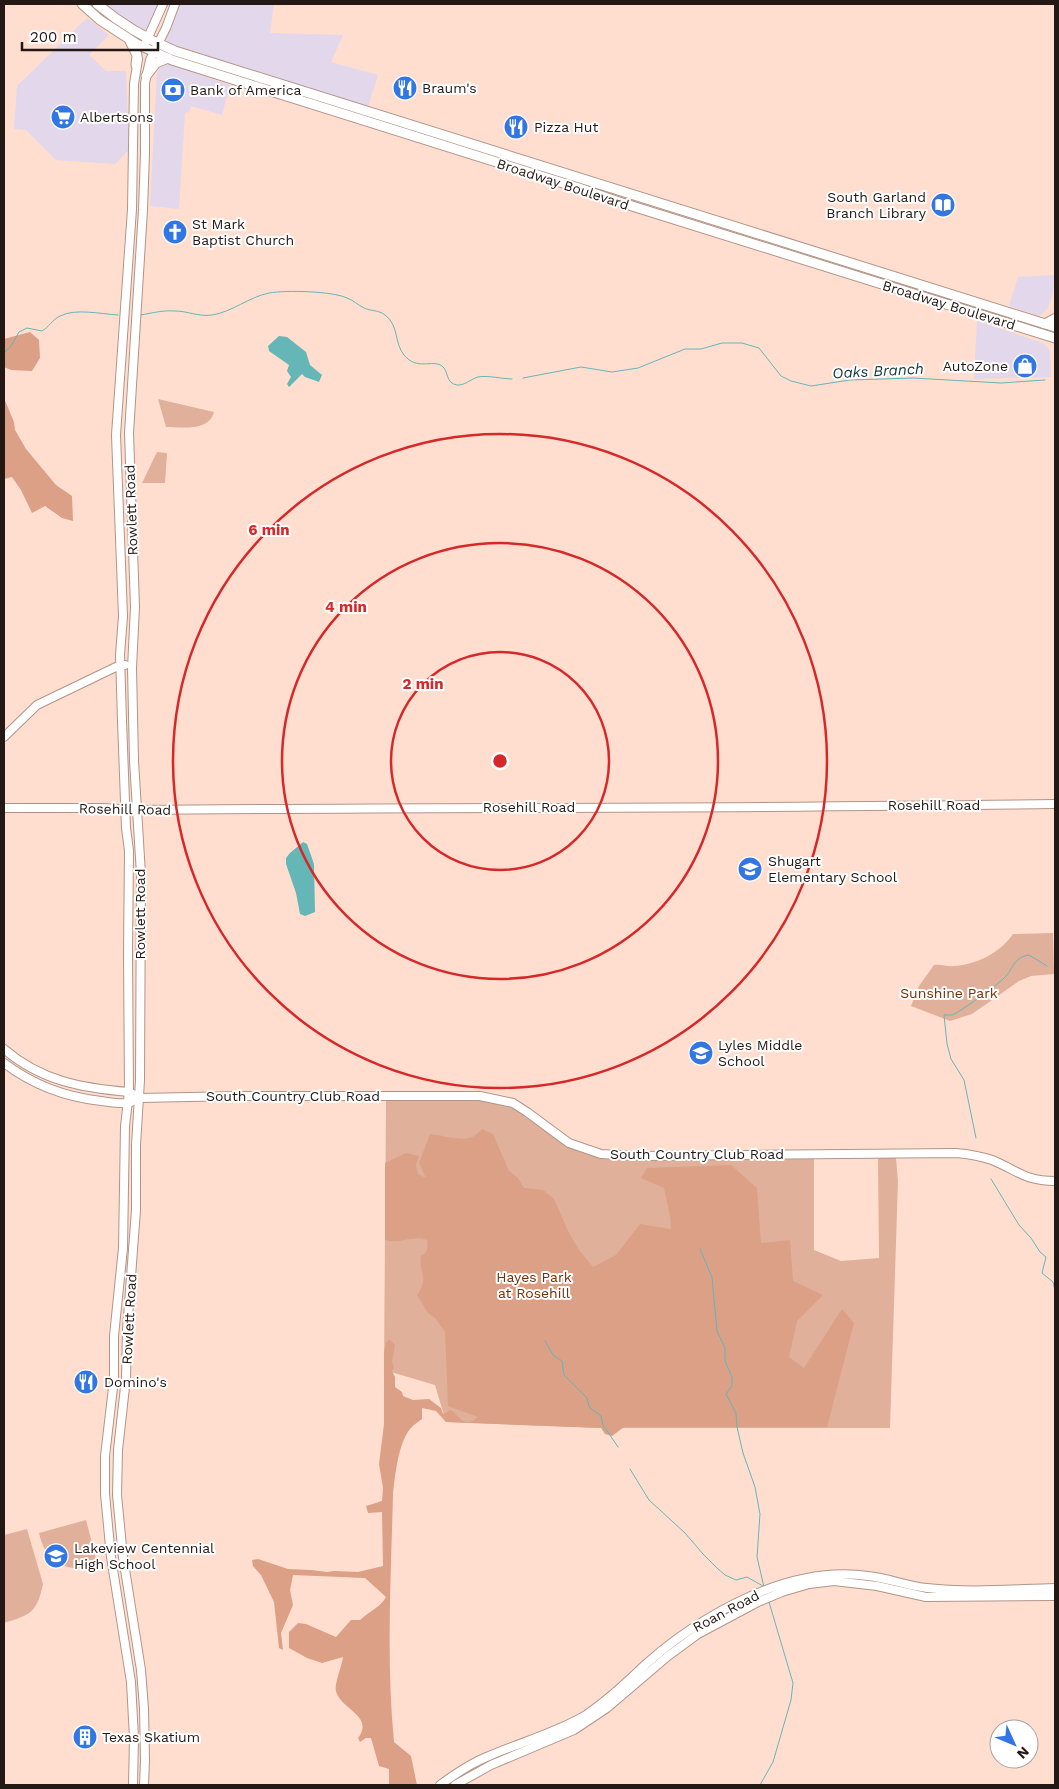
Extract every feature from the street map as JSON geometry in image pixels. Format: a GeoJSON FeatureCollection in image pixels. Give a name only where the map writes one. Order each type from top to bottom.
{"type":"FeatureCollection","features":[{"type":"Feature","properties":{"kind":"main road","name":"Broadway Boulevard"},"geometry":{"type":"LineString","coordinates":[[82,4],[102,21],[143,48],[175,51],[1055,327]]}},
{"type":"Feature","properties":{"kind":"main road","name":"Broadway Boulevard"},"geometry":{"type":"LineString","coordinates":[[97,4],[118,21],[148,38],[168,58],[579,188],[616,202],[1055,338]]}},
{"type":"Feature","properties":{"kind":"main road"},"geometry":{"type":"LineString","coordinates":[[128,38],[135,49],[136,65]]}},
{"type":"Feature","properties":{"kind":"main road"},"geometry":{"type":"LineString","coordinates":[[146,76],[156,63],[168,58]]}},
{"type":"Feature","properties":{"kind":"main road"},"geometry":{"type":"LineString","coordinates":[[300,101],[304,91]]}},
{"type":"Feature","properties":{"kind":"street","name":"Rowlett Road"},"geometry":{"type":"LineString","coordinates":[[133,1785],[134,1745],[128,1660],[107,1527],[105,1494],[114,1336],[123,1248],[125,1126],[129,1092],[129,851],[121,665],[123,616],[116,435],[132,210],[136,65],[163,4]]}},
{"type":"Feature","properties":{"kind":"street","name":"Rowlett Road"},"geometry":{"type":"LineString","coordinates":[[144,1785],[144,1708],[140,1662],[119,1527],[117,1495],[118,1450],[125,1390],[127,1330],[136,1210],[136,1145],[139,1098],[140,863],[132,665],[135,607],[129,433],[143,210],[146,76],[175,4]]}},
{"type":"Feature","properties":{"kind":"street"},"geometry":{"type":"LineString","coordinates":[[133,139],[145,140]]}},
{"type":"Feature","properties":{"kind":"street"},"geometry":{"type":"LineString","coordinates":[[1044,324],[1055,318]]}},
{"type":"Feature","properties":{"kind":"street"},"geometry":{"type":"LineString","coordinates":[[119,391],[132,392]]}},
{"type":"Feature","properties":{"kind":"street"},"geometry":{"type":"LineString","coordinates":[[118,486],[130,486]]}},
{"type":"Feature","properties":{"kind":"street"},"geometry":{"type":"LineString","coordinates":[[4,737],[37,705],[121,665],[132,665]]}},
{"type":"Feature","properties":{"kind":"street","name":"Rosehill Road"},"geometry":{"type":"LineString","coordinates":[[4,808],[137,810],[430,807],[751,808],[1055,804]]}},
{"type":"Feature","properties":{"kind":"street"},"geometry":{"type":"LineString","coordinates":[[128,886],[140,887]]}},
{"type":"Feature","properties":{"kind":"street"},"geometry":{"type":"LineString","coordinates":[[4,1048],[18,1060],[60,1081],[92,1089],[129,1092],[139,1098]]}},
{"type":"Feature","properties":{"kind":"street","name":"South Country Club Road"},"geometry":{"type":"LineString","coordinates":[[4,1063],[26,1078],[58,1092],[85,1099],[128,1103],[139,1098],[480,1096],[513,1103],[569,1143],[601,1154],[646,1156],[956,1153],[988,1159],[1032,1179],[1055,1181]]}},
{"type":"Feature","properties":{"kind":"street"},"geometry":{"type":"LineString","coordinates":[[112,1390],[125,1390]]}},
{"type":"Feature","properties":{"kind":"street"},"geometry":{"type":"LineString","coordinates":[[106,1453],[118,1450]]}},
{"type":"Feature","properties":{"kind":"street","name":"Roan Road"},"geometry":{"type":"LineString","coordinates":[[440,1785],[486,1757],[574,1722],[603,1702],[662,1650],[699,1624],[728,1608],[786,1583],[808,1577],[850,1574],[878,1577],[915,1586],[938,1589],[1055,1588]]}},
{"type":"Feature","properties":{"kind":"street","name":"Roan Road"},"geometry":{"type":"LineString","coordinates":[[455,1785],[491,1765],[574,1730],[606,1708],[668,1656],[698,1634],[758,1602],[782,1592],[809,1584],[834,1581],[877,1586],[926,1597],[1055,1596]]}},
{"type":"Feature","properties":{"kind":"street"},"geometry":{"type":"LineString","coordinates":[[132,1709],[144,1708]]}},
{"type":"Feature","properties":{"kind":"shaded area"},"geometry":{"type":"Polygon","coordinates":[[[106,4],[160,4],[147,31],[127,20],[106,4]]]}},
{"type":"Feature","properties":{"kind":"shaded area"},"geometry":{"type":"Polygon","coordinates":[[[178,4],[274,4],[270,33],[343,35],[331,62],[378,75],[368,107],[165,42],[178,4]]]}},
{"type":"Feature","properties":{"kind":"shaded area"},"geometry":{"type":"Polygon","coordinates":[[[87,18],[109,35],[89,55],[106,71],[126,71],[129,150],[115,164],[56,160],[26,130],[14,129],[17,86],[87,18]]]}},
{"type":"Feature","properties":{"kind":"shaded area"},"geometry":{"type":"Polygon","coordinates":[[[167,63],[230,85],[222,115],[191,106],[189,112],[185,113],[179,209],[150,206],[157,71],[167,63]]]}},
{"type":"Feature","properties":{"kind":"shaded area"},"geometry":{"type":"Polygon","coordinates":[[[1054,275],[1053,293],[1048,308],[1040,316],[1009,306],[1018,277],[1054,275]]]}},
{"type":"Feature","properties":{"kind":"shaded area"},"geometry":{"type":"Polygon","coordinates":[[[977,321],[1043,343],[1050,350],[1051,377],[974,379],[977,321]]]}},
{"type":"Feature","properties":{"kind":"green space"},"geometry":{"type":"Polygon","coordinates":[[[30,332],[39,340],[40,358],[32,371],[11,370],[4,367],[4,339],[30,332]]]}},
{"type":"Feature","properties":{"kind":"green space"},"geometry":{"type":"Polygon","coordinates":[[[4,398],[14,422],[15,430],[26,449],[56,485],[72,496],[73,521],[62,518],[45,506],[32,513],[21,490],[12,477],[4,479],[4,398]]]}},
{"type":"Feature","properties":{"kind":"green space"},"geometry":{"type":"Polygon","coordinates":[[[158,399],[214,412],[211,418],[201,426],[186,428],[166,427],[158,399]]]}},
{"type":"Feature","properties":{"kind":"green space"},"geometry":{"type":"Polygon","coordinates":[[[157,452],[167,453],[165,483],[142,483],[157,452]]]}},
{"type":"Feature","properties":{"kind":"green space","name":"Sunshine Park"},"geometry":{"type":"Polygon","coordinates":[[[1053,933],[1054,974],[1031,976],[1019,981],[972,1014],[950,1021],[911,1006],[919,986],[934,965],[954,966],[979,960],[995,952],[1013,934],[1053,933]]]}},
{"type":"Feature","properties":{"kind":"green space","name":"Hayes Park at Rosehill"},"geometry":{"type":"Polygon","coordinates":[[[386,1100],[487,1100],[510,1106],[533,1118],[559,1141],[575,1150],[603,1159],[814,1159],[814,1250],[841,1261],[879,1258],[878,1158],[896,1158],[898,1181],[890,1428],[601,1428],[446,1422],[435,1385],[384,1370],[386,1100]]]}},
{"type":"Feature","properties":{"kind":"green space","name":"Hayes Park at Rosehill"},"geometry":{"type":"Polygon","coordinates":[[[482,1129],[493,1134],[509,1171],[518,1178],[524,1188],[543,1190],[554,1199],[568,1231],[579,1250],[593,1267],[616,1255],[640,1224],[671,1229],[664,1188],[641,1178],[647,1168],[731,1165],[757,1188],[761,1243],[790,1240],[793,1281],[823,1295],[797,1321],[789,1357],[804,1368],[842,1309],[854,1323],[827,1427],[624,1427],[612,1436],[605,1434],[601,1428],[446,1422],[436,1411],[422,1408],[422,1419],[406,1435],[396,1469],[393,1494],[390,1618],[390,1680],[394,1742],[411,1756],[417,1785],[389,1785],[389,1769],[379,1766],[371,1738],[366,1738],[360,1742],[358,1738],[362,1730],[362,1724],[360,1718],[344,1703],[336,1691],[343,1657],[322,1663],[307,1658],[289,1648],[289,1632],[298,1623],[306,1624],[336,1637],[351,1620],[360,1620],[381,1604],[386,1597],[365,1578],[293,1575],[290,1590],[293,1605],[281,1633],[283,1650],[279,1648],[274,1602],[261,1575],[253,1566],[252,1560],[258,1559],[288,1569],[327,1572],[358,1572],[383,1566],[382,1512],[368,1513],[366,1506],[382,1501],[383,1488],[379,1464],[384,1424],[384,1353],[389,1339],[395,1345],[392,1361],[394,1368],[392,1371],[395,1377],[395,1387],[402,1392],[403,1396],[413,1400],[429,1399],[441,1408],[443,1414],[451,1410],[466,1422],[470,1422],[478,1417],[448,1406],[445,1332],[435,1318],[428,1313],[417,1295],[423,1284],[420,1261],[421,1256],[427,1250],[427,1240],[416,1238],[396,1241],[385,1240],[385,1163],[406,1153],[419,1156],[416,1165],[418,1174],[426,1178],[419,1163],[430,1134],[458,1139],[474,1136],[482,1129]]]}},
{"type":"Feature","properties":{"kind":"green space"},"geometry":{"type":"Polygon","coordinates":[[[86,1520],[98,1566],[77,1568],[60,1564],[47,1553],[39,1533],[86,1520]]]}},
{"type":"Feature","properties":{"kind":"green space"},"geometry":{"type":"Polygon","coordinates":[[[27,1529],[43,1584],[41,1594],[35,1607],[26,1615],[4,1623],[4,1535],[27,1529]]]}},
{"type":"Feature","properties":{"kind":"water"},"geometry":{"type":"Polygon","coordinates":[[[279,336],[287,337],[306,352],[310,365],[322,375],[319,382],[302,374],[289,387],[287,384],[291,377],[287,371],[289,365],[269,351],[268,346],[279,336]]]}},
{"type":"Feature","properties":{"kind":"water"},"geometry":{"type":"Polygon","coordinates":[[[303,842],[307,844],[314,864],[315,912],[305,916],[300,914],[296,893],[286,864],[286,858],[303,842]]]}},
{"type":"Feature","properties":{"kind":"waterway","name":"Oaks Branch"},"geometry":{"type":"LineString","coordinates":[[141,315],[171,311],[212,315],[227,311],[262,295],[277,292],[297,291],[331,294],[347,298],[364,308],[385,315],[395,329],[404,355],[409,360],[419,364],[438,364],[442,366],[453,384],[462,384],[482,377],[512,379]]}},
{"type":"Feature","properties":{"kind":"waterway","name":"Oaks Branch"},"geometry":{"type":"LineString","coordinates":[[4,353],[11,346],[19,332],[27,328],[42,331],[57,318],[66,314],[88,312],[118,315]]}},
{"type":"Feature","properties":{"kind":"waterway","name":"Oaks Branch"},"geometry":{"type":"LineString","coordinates":[[523,378],[581,367],[612,372],[638,368],[685,349],[701,349],[722,343],[742,343],[759,348],[781,376],[791,381],[811,386],[850,380],[913,378],[1001,383],[1045,380]]}},
{"type":"Feature","properties":{"kind":"waterway"},"geometry":{"type":"LineString","coordinates":[[976,1138],[964,1080],[951,1059],[947,1044],[944,1015],[952,1015],[987,992],[1004,978],[1016,961],[1023,956],[1029,955],[1047,966]]}},
{"type":"Feature","properties":{"kind":"waterway"},"geometry":{"type":"LineString","coordinates":[[991,1179],[1019,1225],[1046,1257],[1042,1273],[1053,1282],[1055,1290]]}},
{"type":"Feature","properties":{"kind":"waterway"},"geometry":{"type":"LineString","coordinates":[[700,1249],[712,1277],[717,1331],[725,1348],[725,1361],[732,1377],[732,1386],[726,1394],[736,1413],[743,1453],[755,1487],[760,1514],[757,1557],[764,1587]]}},
{"type":"Feature","properties":{"kind":"waterway"},"geometry":{"type":"LineString","coordinates":[[545,1341],[553,1355],[562,1361],[564,1375],[587,1398],[589,1407],[601,1416],[603,1425],[618,1447]]}},
{"type":"Feature","properties":{"kind":"waterway"},"geometry":{"type":"LineString","coordinates":[[630,1469],[649,1500],[685,1533],[717,1568],[725,1575],[736,1580],[747,1577],[763,1586]]}},
{"type":"Feature","properties":{"kind":"waterway"},"geometry":{"type":"LineString","coordinates":[[760,1785],[773,1762],[791,1700],[793,1683],[769,1602]]}},
{"type":"Feature","properties":{"kind":"place","name":"Braum's"},"geometry":{"type":"Point","coordinates":[405,88]}},
{"type":"Feature","properties":{"kind":"place","name":"Bank of America"},"geometry":{"type":"Point","coordinates":[173,90]}},
{"type":"Feature","properties":{"kind":"place","name":"Albertsons"},"geometry":{"type":"Point","coordinates":[63,117]}},
{"type":"Feature","properties":{"kind":"place","name":"Pizza Hut"},"geometry":{"type":"Point","coordinates":[516,127]}},
{"type":"Feature","properties":{"kind":"place","name":"South Garland Branch Library"},"geometry":{"type":"Point","coordinates":[943,205]}},
{"type":"Feature","properties":{"kind":"place","name":"St Mark Baptist Church"},"geometry":{"type":"Point","coordinates":[175,232]}},
{"type":"Feature","properties":{"kind":"place","name":"AutoZone"},"geometry":{"type":"Point","coordinates":[1025,366]}},
{"type":"Feature","properties":{"kind":"place","name":"Shugart Elementary School"},"geometry":{"type":"Point","coordinates":[750,869]}},
{"type":"Feature","properties":{"kind":"place","name":"Lyles Middle School"},"geometry":{"type":"Point","coordinates":[701,1053]}},
{"type":"Feature","properties":{"kind":"place","name":"Domino's"},"geometry":{"type":"Point","coordinates":[86,1382]}},
{"type":"Feature","properties":{"kind":"place","name":"Lakeview Centennial High School"},"geometry":{"type":"Point","coordinates":[56,1556]}},
{"type":"Feature","properties":{"kind":"place","name":"Texas Skatium"},"geometry":{"type":"Point","coordinates":[85,1737]}}]}
